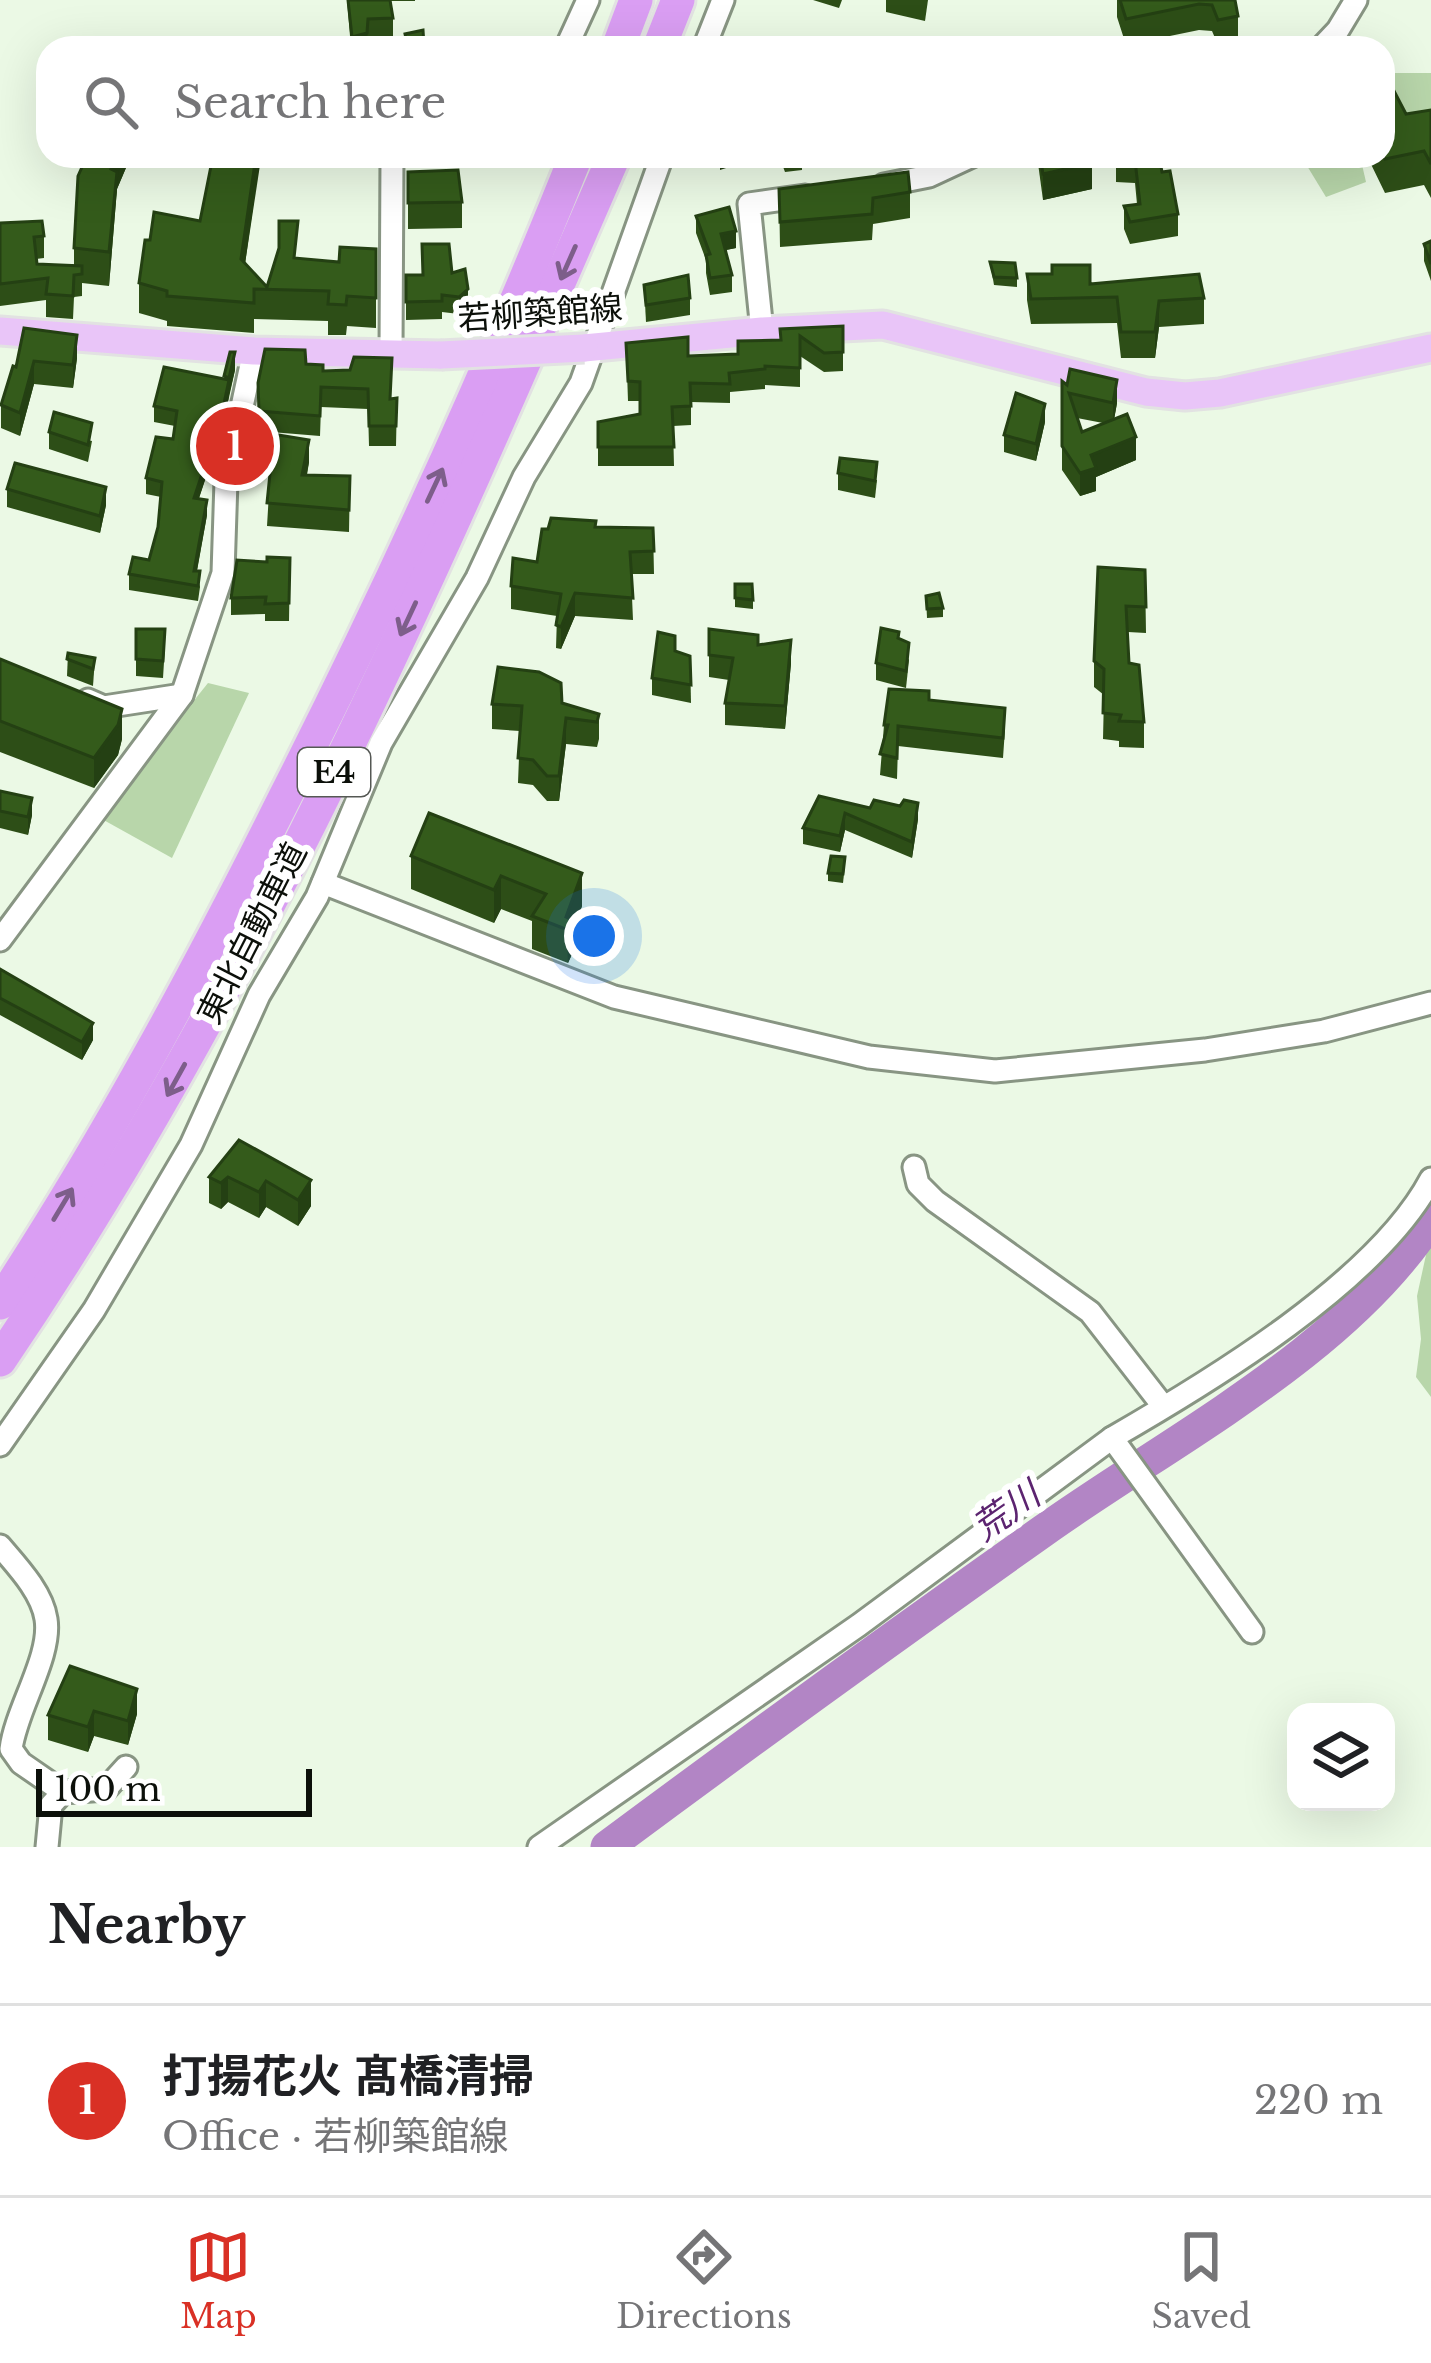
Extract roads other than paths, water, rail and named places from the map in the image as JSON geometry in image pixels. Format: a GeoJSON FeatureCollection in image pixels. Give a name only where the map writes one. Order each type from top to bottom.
{"type":"FeatureCollection","features":[{"type":"Feature","properties":{"kind":"highway"},"geometry":{"type":"LineString","coordinates":[[622,36],[636,0]]}},
{"type":"Feature","properties":{"kind":"highway"},"geometry":{"type":"LineString","coordinates":[[664,36],[678,0]]}},
{"type":"Feature","properties":{"kind":"highway","name":"東北自動車道"},"geometry":{"type":"LineString","coordinates":[[0,1303],[141,1071],[337,694],[506,327],[571,168]]}},
{"type":"Feature","properties":{"kind":"highway","name":"東北自動車道"},"geometry":{"type":"LineString","coordinates":[[0,1360],[76,1249],[173,1086],[244,952],[387,666],[609,168]]}},
{"type":"Feature","properties":{"kind":"main road","name":"若柳築館線"},"geometry":{"type":"LineString","coordinates":[[0,331],[254,351],[441,355],[884,325],[1146,392],[1185,396],[1220,393],[1431,348]]}},
{"type":"Feature","properties":{"kind":"street"},"geometry":{"type":"LineString","coordinates":[[572,36],[588,0]]}},
{"type":"Feature","properties":{"kind":"street"},"geometry":{"type":"LineString","coordinates":[[709,36],[723,0]]}},
{"type":"Feature","properties":{"kind":"street"},"geometry":{"type":"LineString","coordinates":[[1333,36],[1356,0]]}},
{"type":"Feature","properties":{"kind":"street"},"geometry":{"type":"LineString","coordinates":[[391,352],[392,168]]}},
{"type":"Feature","properties":{"kind":"street"},"geometry":{"type":"LineString","coordinates":[[0,1445],[94,1310],[180,1165],[259,995],[323,883],[381,743],[446,635],[524,477],[581,383],[658,168]]}},
{"type":"Feature","properties":{"kind":"street"},"geometry":{"type":"LineString","coordinates":[[869,188],[946,168]]}},
{"type":"Feature","properties":{"kind":"street"},"geometry":{"type":"LineString","coordinates":[[762,331],[749,204],[829,193]]}},
{"type":"Feature","properties":{"kind":"street"},"geometry":{"type":"LineString","coordinates":[[0,940],[182,695],[223,573],[226,481],[254,351]]}},
{"type":"Feature","properties":{"kind":"street"},"geometry":{"type":"LineString","coordinates":[[62,690],[104,707],[182,695]]}},
{"type":"Feature","properties":{"kind":"street"},"geometry":{"type":"LineString","coordinates":[[323,883],[614,997],[868,1057],[995,1071],[1205,1050],[1324,1030],[1431,1003]]}},
{"type":"Feature","properties":{"kind":"street"},"geometry":{"type":"LineString","coordinates":[[914,1167],[918,1184],[935,1201],[1090,1312],[1163,1406]]}},
{"type":"Feature","properties":{"kind":"street"},"geometry":{"type":"LineString","coordinates":[[539,1847],[860,1625],[1163,1406],[1231,1367],[1371,1257],[1431,1179]]}},
{"type":"Feature","properties":{"kind":"street"},"geometry":{"type":"LineString","coordinates":[[1116,1443],[1252,1632]]}},
{"type":"Feature","properties":{"kind":"street"},"geometry":{"type":"LineString","coordinates":[[0,1546],[29,1584],[46,1619],[44,1644],[14,1726],[11,1749],[21,1763],[63,1792],[106,1790],[126,1767]]}},
{"type":"Feature","properties":{"kind":"street"},"geometry":{"type":"LineString","coordinates":[[47,1847],[51,1805],[63,1792]]}},
{"type":"Feature","properties":{"kind":"waterway","name":"荒川"},"geometry":{"type":"LineString","coordinates":[[607,1847],[1043,1531],[1304,1352],[1395,1267],[1431,1219]]}},
{"type":"Feature","properties":{"kind":"place","name":"打揚花火 髙橋清掃"},"geometry":{"type":"Point","coordinates":[235,446]}}]}
